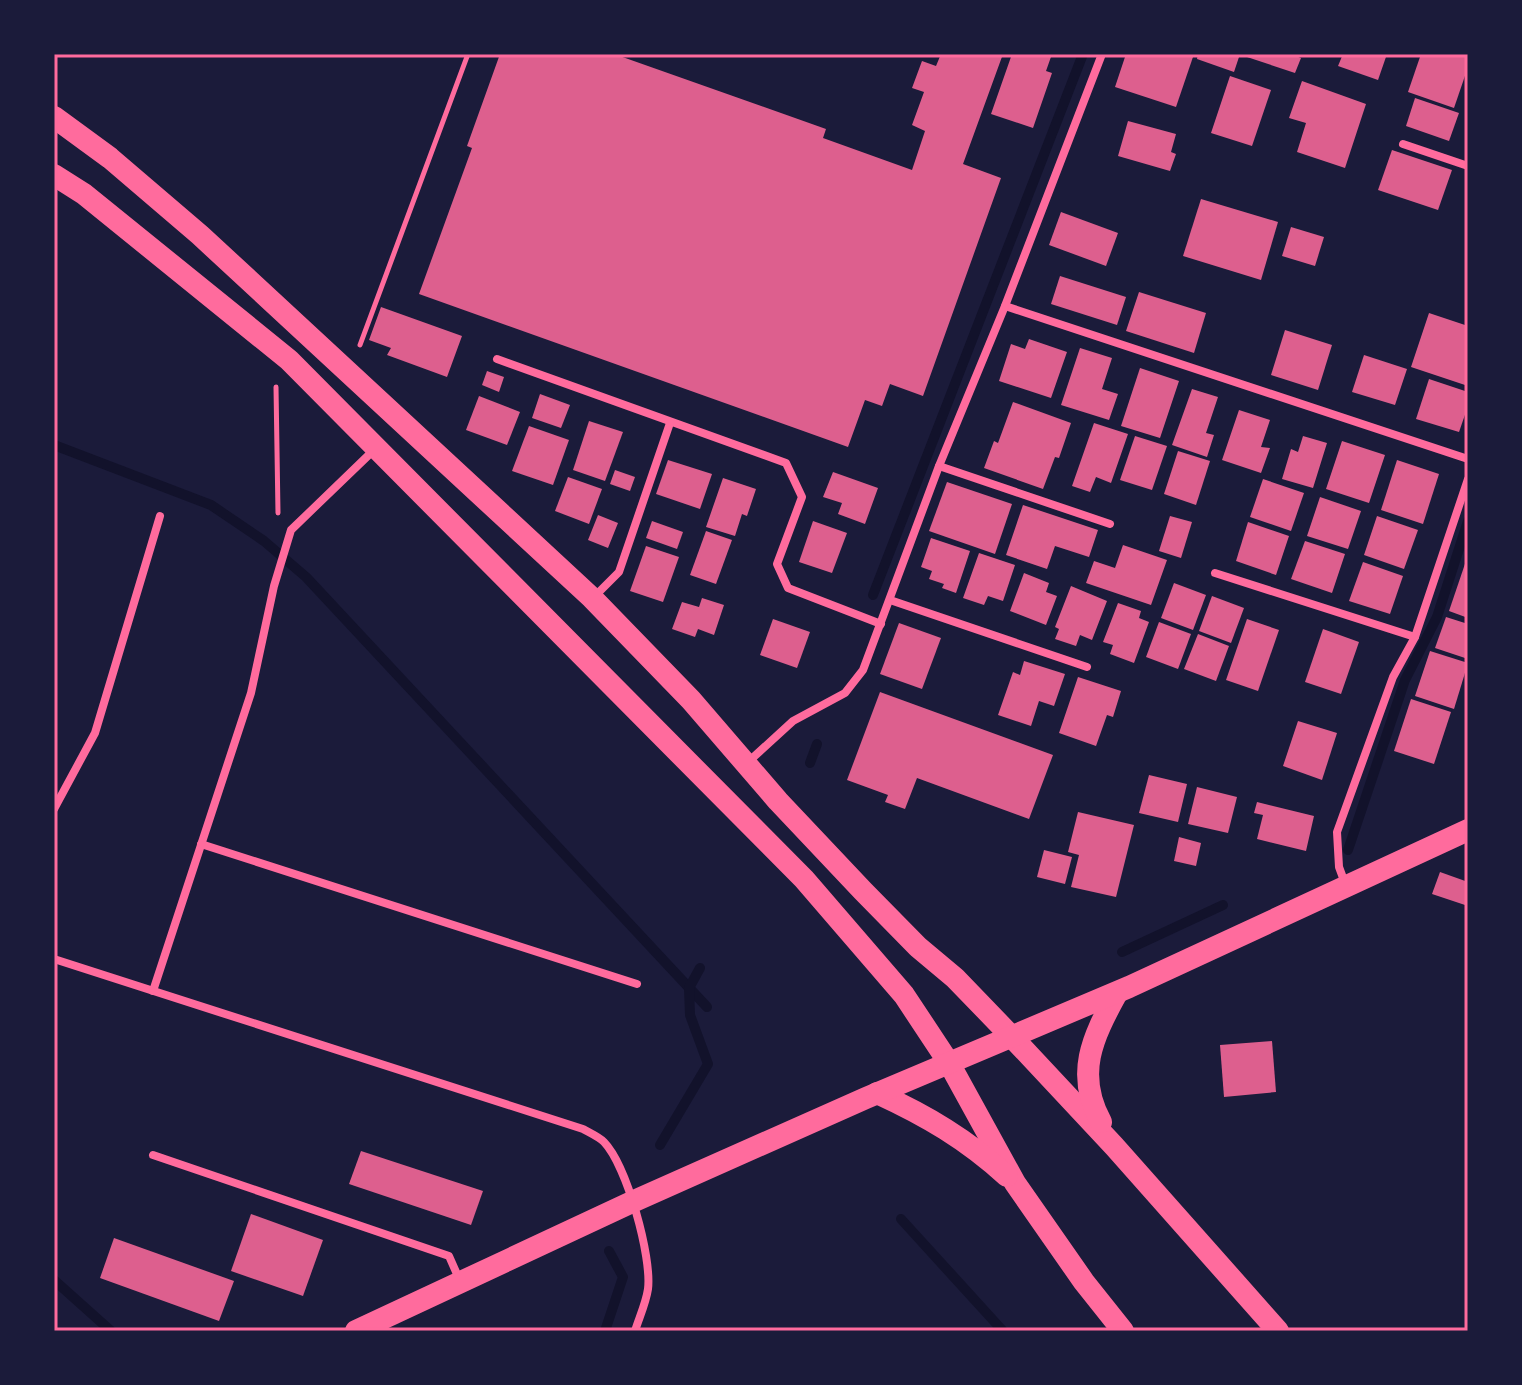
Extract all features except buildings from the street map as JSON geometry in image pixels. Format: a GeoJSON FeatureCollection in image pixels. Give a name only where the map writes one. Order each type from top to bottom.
{"type":"FeatureCollection","features":[{"type":"Feature","properties":{"kind":"highway"},"geometry":{"type":"LineString","coordinates":[[54,117],[110,158],[200,235],[592,598],[691,700],[745,765],[863,891],[1012,1037],[1114,1146],[1278,1331]]}},
{"type":"Feature","properties":{"kind":"highway"},"geometry":{"type":"LineString","coordinates":[[54,175],[84,194],[289,360],[804,879],[904,995],[949,1063],[1015,1183],[1084,1282],[1123,1331]]}},
{"type":"Feature","properties":{"kind":"highway"},"geometry":{"type":"LineString","coordinates":[[356,1331],[632,1202],[877,1093],[1117,993],[1468,830]]}},
{"type":"Feature","properties":{"kind":"highway"},"geometry":{"type":"LineString","coordinates":[[1114,1146],[1090,1102],[1087,1073],[1091,1053],[1117,993]]}},
{"type":"Feature","properties":{"kind":"highway"},"geometry":{"type":"LineString","coordinates":[[877,1093],[944,1126],[1015,1183]]}},
{"type":"Feature","properties":{"kind":"street"},"geometry":{"type":"LineString","coordinates":[[745,765],[793,721],[845,693],[863,670],[939,466],[1005,306],[1102,54]]}},
{"type":"Feature","properties":{"kind":"street"},"geometry":{"type":"LineString","coordinates":[[1403,144],[1468,166]]}},
{"type":"Feature","properties":{"kind":"street"},"geometry":{"type":"LineString","coordinates":[[1005,306],[1468,459]]}},
{"type":"Feature","properties":{"kind":"street"},"geometry":{"type":"LineString","coordinates":[[497,359],[786,463],[802,497],[777,564],[788,588],[881,624]]}},
{"type":"Feature","properties":{"kind":"street"},"geometry":{"type":"LineString","coordinates":[[592,598],[619,572],[670,423]]}},
{"type":"Feature","properties":{"kind":"street"},"geometry":{"type":"LineString","coordinates":[[153,991],[251,693],[274,586],[291,530],[377,447]]}},
{"type":"Feature","properties":{"kind":"street"},"geometry":{"type":"LineString","coordinates":[[939,466],[1110,524]]}},
{"type":"Feature","properties":{"kind":"street"},"geometry":{"type":"LineString","coordinates":[[1346,886],[1339,867],[1337,832],[1393,677],[1415,637],[1468,479]]}},
{"type":"Feature","properties":{"kind":"street"},"geometry":{"type":"LineString","coordinates":[[54,809],[95,733],[160,516]]}},
{"type":"Feature","properties":{"kind":"street"},"geometry":{"type":"LineString","coordinates":[[1215,573],[1415,637]]}},
{"type":"Feature","properties":{"kind":"street"},"geometry":{"type":"LineString","coordinates":[[890,600],[1087,667]]}},
{"type":"Feature","properties":{"kind":"street"},"geometry":{"type":"LineString","coordinates":[[201,844],[637,984]]}},
{"type":"Feature","properties":{"kind":"street"},"geometry":{"type":"LineString","coordinates":[[54,959],[583,1129],[604,1142],[632,1202],[646,1247],[648,1290],[635,1331]]}},
{"type":"Feature","properties":{"kind":"street"},"geometry":{"type":"LineString","coordinates":[[153,1155],[449,1256],[461,1284]]}},
{"type":"Feature","properties":{"kind":"path"},"geometry":{"type":"LineString","coordinates":[[360,346],[468,54]]}},
{"type":"Feature","properties":{"kind":"path"},"geometry":{"type":"LineString","coordinates":[[276,373],[278,518]]}},
{"type":"Feature","properties":{"kind":"waterway"},"geometry":{"type":"LineString","coordinates":[[873,595],[1083,54]]}},
{"type":"Feature","properties":{"kind":"waterway"},"geometry":{"type":"LineString","coordinates":[[54,445],[211,505],[264,541],[306,577],[707,1007]]}},
{"type":"Feature","properties":{"kind":"waterway"},"geometry":{"type":"LineString","coordinates":[[1348,850],[1405,680],[1437,617],[1468,521]]}},
{"type":"Feature","properties":{"kind":"waterway"},"geometry":{"type":"LineString","coordinates":[[810,763],[817,744]]}},
{"type":"Feature","properties":{"kind":"waterway"},"geometry":{"type":"LineString","coordinates":[[1122,952],[1223,905]]}},
{"type":"Feature","properties":{"kind":"waterway"},"geometry":{"type":"LineString","coordinates":[[660,1145],[708,1064],[690,1015],[689,988],[700,968]]}},
{"type":"Feature","properties":{"kind":"waterway"},"geometry":{"type":"LineString","coordinates":[[901,1219],[1003,1331]]}},
{"type":"Feature","properties":{"kind":"waterway"},"geometry":{"type":"LineString","coordinates":[[605,1331],[623,1277],[609,1251]]}},
{"type":"Feature","properties":{"kind":"waterway"},"geometry":{"type":"LineString","coordinates":[[54,1280],[111,1331]]}}]}
